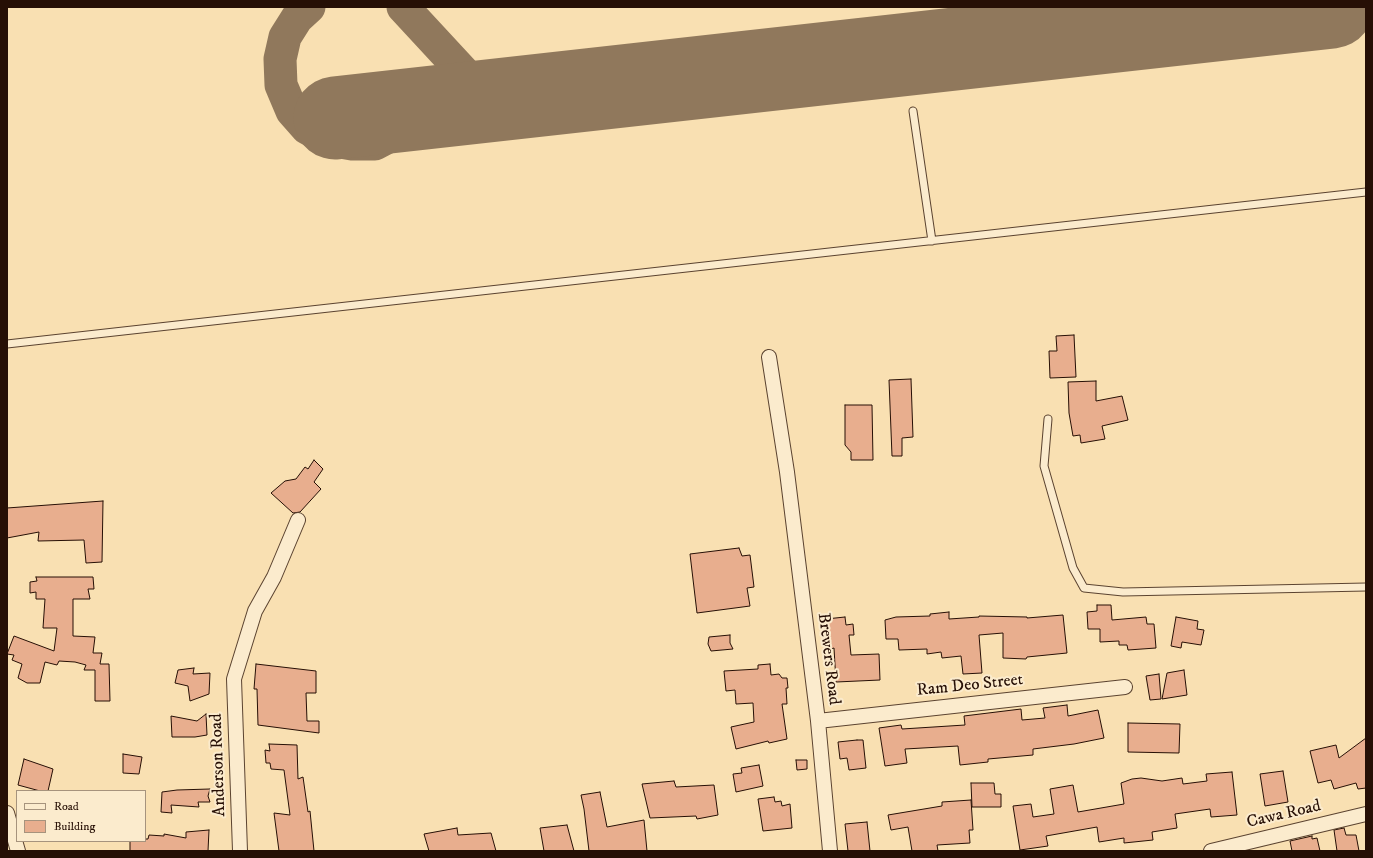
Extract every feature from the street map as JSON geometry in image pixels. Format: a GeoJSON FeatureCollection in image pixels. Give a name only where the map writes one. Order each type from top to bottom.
{"type":"FeatureCollection","features":[{"type":"Feature","properties":{"kind":"street","name":"Brewers Road"},"geometry":{"type":"LineString","coordinates":[[769,357],[787,472],[818,721],[829,851]]}},
{"type":"Feature","properties":{"kind":"street","name":"Anderson Road"},"geometry":{"type":"LineString","coordinates":[[240,851],[234,679],[255,611],[274,577],[298,520]]}},
{"type":"Feature","properties":{"kind":"street","name":"Ram Deo Street"},"geometry":{"type":"LineString","coordinates":[[818,721],[1125,687]]}},
{"type":"Feature","properties":{"kind":"street"},"geometry":{"type":"LineString","coordinates":[[7,813],[18,851]]}},
{"type":"Feature","properties":{"kind":"street","name":"Cawa Road"},"geometry":{"type":"LineString","coordinates":[[1211,851],[1366,814]]}},
{"type":"Feature","properties":{"kind":"lane"},"geometry":{"type":"LineString","coordinates":[[913,111],[932,241]]}},
{"type":"Feature","properties":{"kind":"lane"},"geometry":{"type":"LineString","coordinates":[[7,344],[1366,192]]}},
{"type":"Feature","properties":{"kind":"lane"},"geometry":{"type":"LineString","coordinates":[[1048,419],[1044,466],[1073,568],[1084,588],[1122,592],[1366,587]]}},
{"type":"Feature","properties":{"kind":"building"},"geometry":{"type":"Polygon","coordinates":[[[1074,335],[1076,377],[1050,378],[1049,351],[1057,351],[1056,336],[1074,335]]]}},
{"type":"Feature","properties":{"kind":"building"},"geometry":{"type":"Polygon","coordinates":[[[911,379],[913,437],[902,438],[902,456],[892,456],[889,380],[911,379]]]}},
{"type":"Feature","properties":{"kind":"building"},"geometry":{"type":"Polygon","coordinates":[[[1096,381],[1096,401],[1122,396],[1128,420],[1102,426],[1105,439],[1081,443],[1080,435],[1073,436],[1069,413],[1068,382],[1096,381]]]}},
{"type":"Feature","properties":{"kind":"building"},"geometry":{"type":"Polygon","coordinates":[[[845,405],[872,405],[873,460],[851,460],[851,452],[845,445],[845,405]]]}},
{"type":"Feature","properties":{"kind":"building"},"geometry":{"type":"Polygon","coordinates":[[[314,460],[323,469],[314,482],[321,489],[300,512],[293,513],[271,493],[285,481],[296,479],[305,467],[308,469],[314,460]]]}},
{"type":"Feature","properties":{"kind":"building"},"geometry":{"type":"Polygon","coordinates":[[[103,501],[102,562],[86,563],[84,540],[38,541],[39,532],[7,538],[7,508],[103,501]]]}},
{"type":"Feature","properties":{"kind":"building"},"geometry":{"type":"Polygon","coordinates":[[[739,548],[742,556],[750,555],[754,587],[747,588],[750,606],[697,613],[690,554],[739,548]]]}},
{"type":"Feature","properties":{"kind":"building"},"geometry":{"type":"Polygon","coordinates":[[[36,577],[93,577],[94,589],[88,589],[90,599],[73,599],[73,636],[95,637],[93,653],[102,653],[100,664],[109,664],[110,701],[95,701],[95,670],[84,670],[86,665],[75,662],[59,661],[57,665],[45,662],[40,683],[27,683],[18,678],[22,664],[12,660],[14,655],[7,654],[14,636],[54,651],[57,628],[43,628],[45,599],[36,599],[36,592],[30,593],[30,582],[37,581],[36,577]]]}},
{"type":"Feature","properties":{"kind":"building"},"geometry":{"type":"Polygon","coordinates":[[[1097,605],[1111,605],[1112,620],[1146,617],[1147,624],[1154,624],[1156,648],[1128,650],[1127,645],[1119,645],[1119,641],[1100,642],[1100,629],[1088,629],[1087,612],[1097,611],[1097,605]]]}},
{"type":"Feature","properties":{"kind":"building"},"geometry":{"type":"Polygon","coordinates":[[[949,612],[949,619],[979,616],[1027,618],[1063,615],[1067,653],[1027,657],[1026,659],[1003,658],[1003,633],[979,635],[982,673],[963,674],[961,656],[942,658],[941,652],[927,654],[927,649],[899,650],[898,639],[886,639],[885,620],[896,617],[930,616],[930,614],[949,612]]]}},
{"type":"Feature","properties":{"kind":"building"},"geometry":{"type":"Polygon","coordinates":[[[845,617],[846,625],[853,624],[854,635],[849,635],[851,655],[879,654],[880,680],[836,682],[834,648],[831,649],[829,636],[824,636],[826,619],[845,617]]]}},
{"type":"Feature","properties":{"kind":"building"},"geometry":{"type":"Polygon","coordinates":[[[1176,617],[1198,621],[1197,629],[1204,630],[1201,645],[1182,642],[1181,648],[1171,646],[1176,617]]]}},
{"type":"Feature","properties":{"kind":"building"},"geometry":{"type":"Polygon","coordinates":[[[730,635],[730,643],[733,649],[711,651],[708,644],[709,637],[730,635]]]}},
{"type":"Feature","properties":{"kind":"building"},"geometry":{"type":"Polygon","coordinates":[[[256,664],[316,671],[316,693],[306,693],[307,721],[319,721],[319,733],[258,725],[257,689],[254,689],[256,664]]]}},
{"type":"Feature","properties":{"kind":"building"},"geometry":{"type":"Polygon","coordinates":[[[770,664],[771,675],[779,674],[782,678],[787,678],[787,704],[782,704],[787,739],[769,743],[768,741],[736,749],[731,727],[754,722],[753,703],[736,704],[735,690],[726,691],[724,671],[758,669],[758,665],[770,664]]]}},
{"type":"Feature","properties":{"kind":"building"},"geometry":{"type":"Polygon","coordinates":[[[194,668],[193,674],[210,673],[209,694],[190,701],[188,686],[175,683],[178,670],[194,668]]]}},
{"type":"Feature","properties":{"kind":"building"},"geometry":{"type":"Polygon","coordinates":[[[1184,670],[1187,695],[1162,699],[1167,673],[1184,670]]]}},
{"type":"Feature","properties":{"kind":"building"},"geometry":{"type":"Polygon","coordinates":[[[1159,674],[1161,699],[1150,700],[1146,676],[1159,674]]]}},
{"type":"Feature","properties":{"kind":"building"},"geometry":{"type":"Polygon","coordinates":[[[1067,705],[1068,716],[1098,710],[1104,738],[1074,744],[1033,749],[1033,755],[988,759],[988,762],[960,765],[958,746],[905,749],[907,763],[885,766],[879,728],[901,725],[902,729],[965,725],[964,716],[1021,709],[1022,720],[1045,718],[1043,708],[1067,705]]]}},
{"type":"Feature","properties":{"kind":"building"},"geometry":{"type":"Polygon","coordinates":[[[206,714],[207,735],[195,737],[172,737],[171,716],[197,721],[206,714]]]}},
{"type":"Feature","properties":{"kind":"building"},"geometry":{"type":"Polygon","coordinates":[[[1128,723],[1180,724],[1179,753],[1128,752],[1128,723]]]}},
{"type":"Feature","properties":{"kind":"building"},"geometry":{"type":"Polygon","coordinates":[[[1366,738],[1366,788],[1358,789],[1356,783],[1334,789],[1331,780],[1318,783],[1310,751],[1336,745],[1339,758],[1366,738]]]}},
{"type":"Feature","properties":{"kind":"building"},"geometry":{"type":"Polygon","coordinates":[[[863,740],[866,768],[849,770],[847,758],[840,759],[838,742],[863,740]]]}},
{"type":"Feature","properties":{"kind":"building"},"geometry":{"type":"Polygon","coordinates":[[[269,744],[297,745],[298,779],[303,777],[308,812],[310,811],[314,851],[279,851],[274,813],[290,815],[284,770],[271,769],[270,763],[266,763],[265,750],[270,751],[269,744]]]}},
{"type":"Feature","properties":{"kind":"building"},"geometry":{"type":"Polygon","coordinates":[[[123,754],[142,757],[139,774],[123,773],[123,754]]]}},
{"type":"Feature","properties":{"kind":"building"},"geometry":{"type":"Polygon","coordinates":[[[24,759],[53,769],[48,790],[36,790],[18,785],[24,759]]]}},
{"type":"Feature","properties":{"kind":"building"},"geometry":{"type":"Polygon","coordinates":[[[796,760],[807,760],[807,769],[797,770],[796,760]]]}},
{"type":"Feature","properties":{"kind":"building"},"geometry":{"type":"Polygon","coordinates":[[[759,765],[763,786],[736,792],[733,774],[742,773],[741,768],[759,765]]]}},
{"type":"Feature","properties":{"kind":"building"},"geometry":{"type":"Polygon","coordinates":[[[1283,771],[1288,802],[1265,806],[1260,774],[1283,771]]]}},
{"type":"Feature","properties":{"kind":"building"},"geometry":{"type":"Polygon","coordinates":[[[1232,772],[1237,815],[1211,817],[1210,809],[1175,814],[1177,828],[1152,832],[1153,840],[1124,843],[1124,838],[1099,842],[1097,827],[1046,836],[1048,846],[1020,850],[1013,806],[1031,804],[1033,817],[1054,814],[1050,789],[1073,785],[1078,812],[1124,804],[1121,783],[1132,779],[1141,778],[1162,781],[1182,778],[1183,784],[1207,781],[1206,774],[1232,772]]]}},
{"type":"Feature","properties":{"kind":"building"},"geometry":{"type":"Polygon","coordinates":[[[674,781],[676,787],[714,785],[718,815],[697,819],[696,816],[650,818],[642,784],[674,781]]]}},
{"type":"Feature","properties":{"kind":"building"},"geometry":{"type":"Polygon","coordinates":[[[971,783],[994,783],[995,794],[1001,794],[1001,807],[972,807],[971,783]]]}},
{"type":"Feature","properties":{"kind":"building"},"geometry":{"type":"Polygon","coordinates":[[[210,789],[208,796],[210,802],[198,802],[199,807],[171,805],[172,813],[161,812],[162,792],[210,789]]]}},
{"type":"Feature","properties":{"kind":"building"},"geometry":{"type":"Polygon","coordinates":[[[600,792],[607,827],[644,820],[647,851],[589,851],[581,795],[600,792]]]}},
{"type":"Feature","properties":{"kind":"building"},"geometry":{"type":"Polygon","coordinates":[[[774,797],[775,802],[781,801],[782,806],[790,804],[792,828],[763,831],[758,799],[774,797]]]}},
{"type":"Feature","properties":{"kind":"building"},"geometry":{"type":"Polygon","coordinates":[[[971,800],[973,830],[969,830],[970,843],[937,845],[938,851],[912,851],[908,827],[891,830],[888,815],[942,806],[942,802],[971,800]]]}},
{"type":"Feature","properties":{"kind":"building"},"geometry":{"type":"Polygon","coordinates":[[[867,822],[870,851],[848,851],[845,824],[867,822]]]}},
{"type":"Feature","properties":{"kind":"building"},"geometry":{"type":"Polygon","coordinates":[[[567,825],[574,851],[544,851],[540,828],[567,825]]]}},
{"type":"Feature","properties":{"kind":"building"},"geometry":{"type":"Polygon","coordinates":[[[457,828],[458,835],[491,833],[496,851],[429,851],[424,834],[457,828]]]}},
{"type":"Feature","properties":{"kind":"building"},"geometry":{"type":"Polygon","coordinates":[[[1344,828],[1346,835],[1356,835],[1359,851],[1337,851],[1334,830],[1344,828]]]}},
{"type":"Feature","properties":{"kind":"building"},"geometry":{"type":"Polygon","coordinates":[[[209,830],[208,851],[130,851],[130,842],[146,842],[149,835],[164,836],[164,834],[186,838],[186,832],[209,830]]]}},
{"type":"Feature","properties":{"kind":"building"},"geometry":{"type":"Polygon","coordinates":[[[1312,836],[1312,839],[1317,838],[1320,851],[1292,851],[1290,841],[1312,836]]]}},
{"type":"Feature","properties":{"kind":"taxiway"},"geometry":{"type":"LineString","coordinates":[[309,7],[297,18],[285,37],[280,59],[281,85],[292,111],[307,128],[329,140],[352,144],[375,144],[392,135],[407,124],[419,109]]}},
{"type":"Feature","properties":{"kind":"taxiway"},"geometry":{"type":"LineString","coordinates":[[403,7],[465,74],[489,88],[519,97]]}},
{"type":"Feature","properties":{"kind":"runway"},"geometry":{"type":"LineString","coordinates":[[335,118],[1332,7]]}}]}
